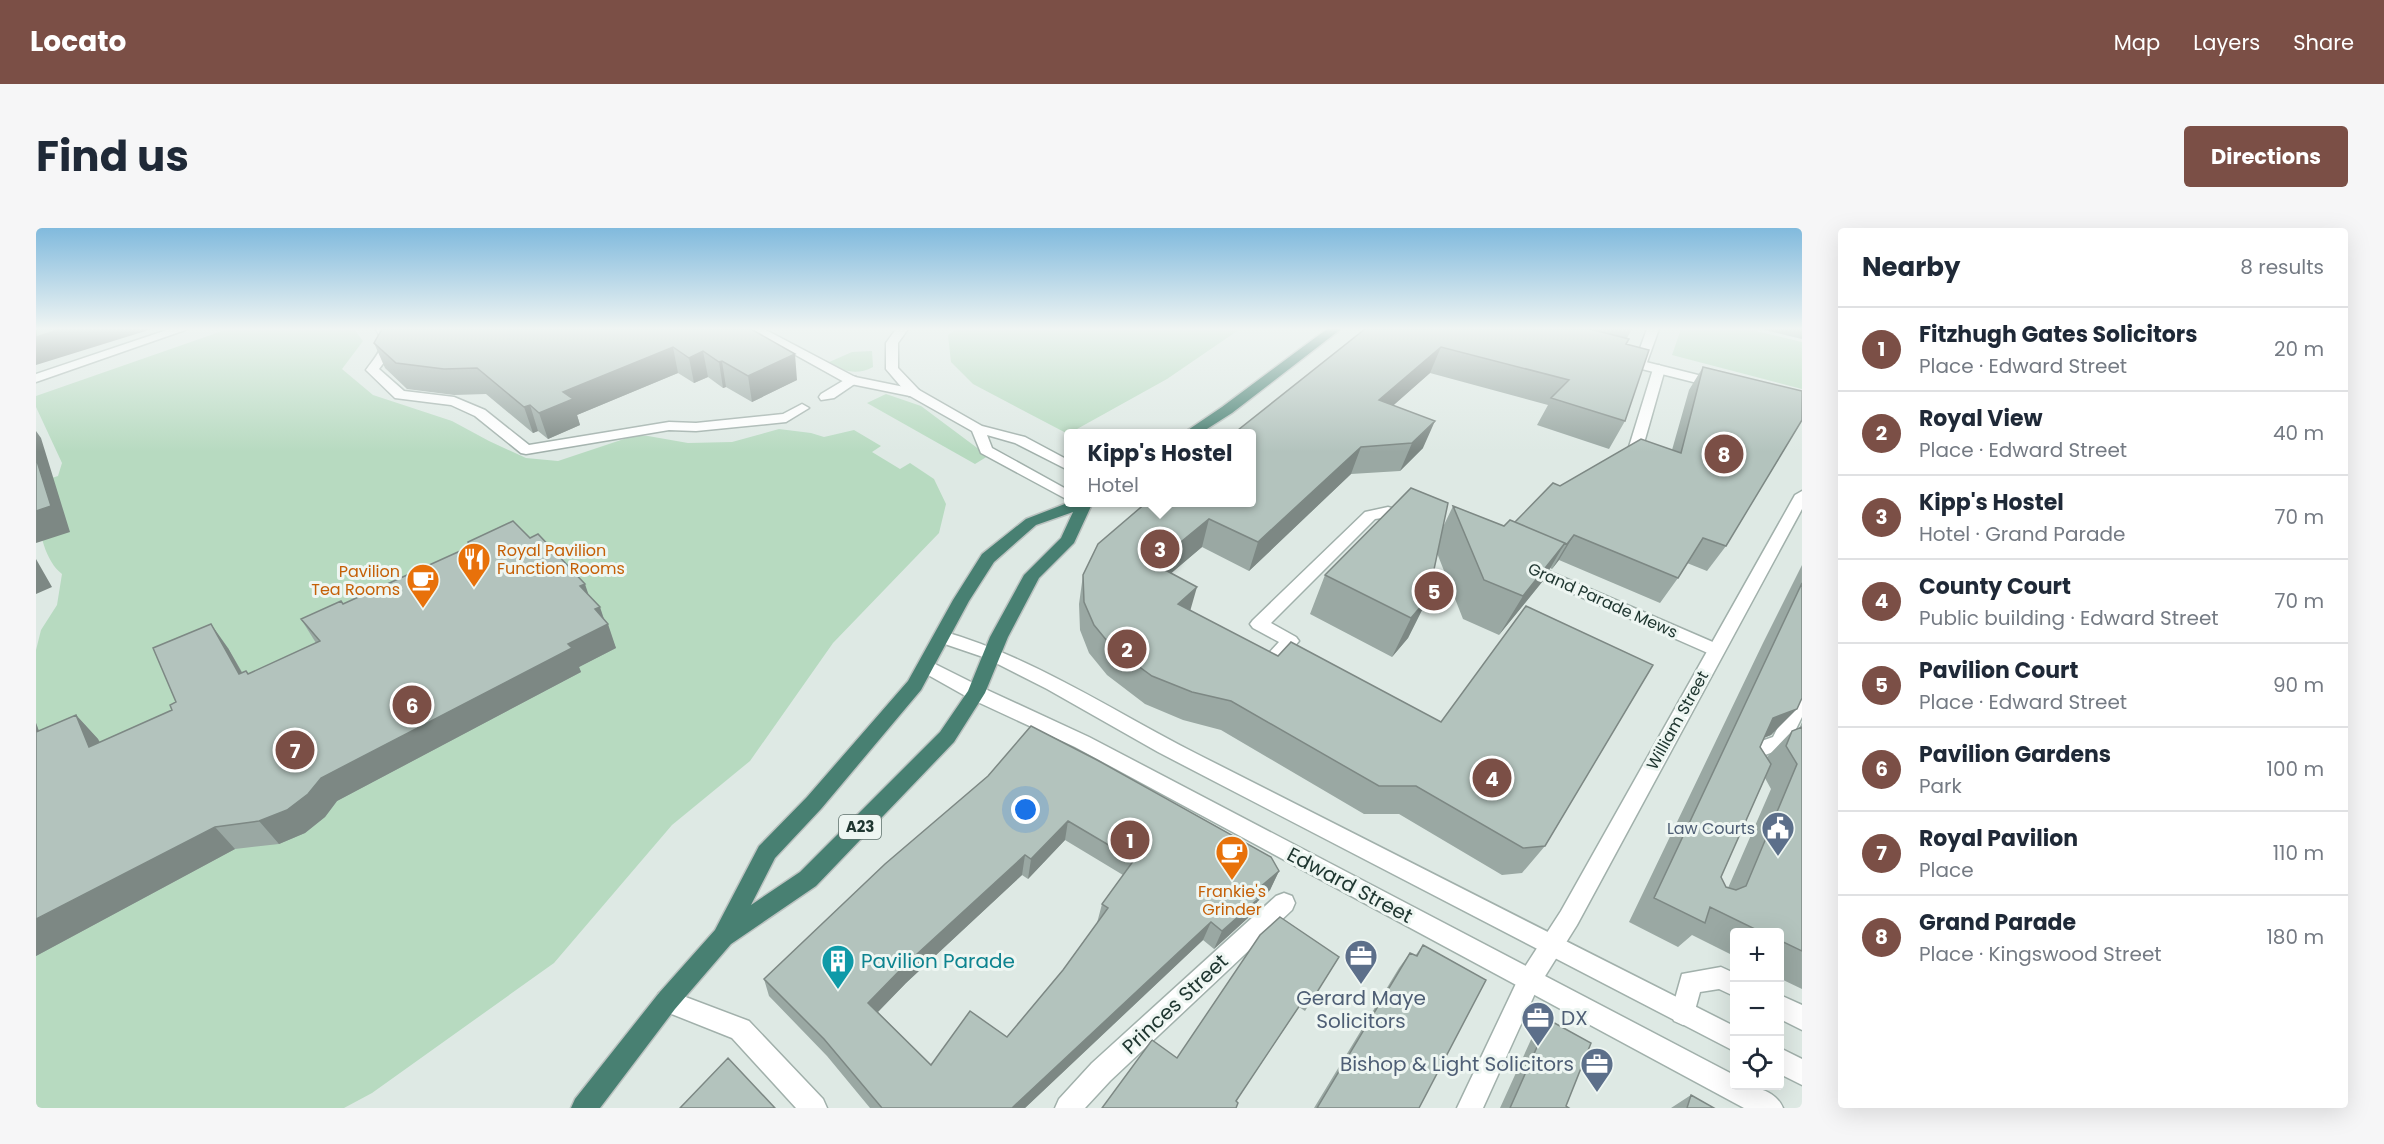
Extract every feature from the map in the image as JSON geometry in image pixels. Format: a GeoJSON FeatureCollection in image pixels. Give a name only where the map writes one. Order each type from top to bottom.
{"type":"FeatureCollection","features":[{"type":"Feature","properties":{"kind":"highway"},"geometry":{"type":"LineString","coordinates":[[1197,429],[1227,410],[1280,370]]}},
{"type":"Feature","properties":{"kind":"highway","name":"A23"},"geometry":{"type":"LineString","coordinates":[[584,1108],[667,1001],[723,937],[767,852],[814,803],[915,685],[961,600],[987,558],[1031,522],[1073,507]]}},
{"type":"Feature","properties":{"kind":"highway","name":"A23"},"geometry":{"type":"LineString","coordinates":[[723,937],[808,879],[947,737],[976,693],[992,654],[1032,575],[1068,540],[1082,507]]}},
{"type":"Feature","properties":{"kind":"street"},"geometry":{"type":"LineString","coordinates":[[36,378],[60,370]]}},
{"type":"Feature","properties":{"kind":"street"},"geometry":{"type":"LineString","coordinates":[[372,370],[400,395],[454,401],[480,413],[526,450],[669,426],[696,427],[786,418],[802,408]]}},
{"type":"Feature","properties":{"kind":"street"},"geometry":{"type":"LineString","coordinates":[[832,370],[851,380],[914,393],[978,429],[1020,440],[1064,464]]}},
{"type":"Feature","properties":{"kind":"street"},"geometry":{"type":"LineString","coordinates":[[893,370],[914,393]]}},
{"type":"Feature","properties":{"kind":"street"},"geometry":{"type":"LineString","coordinates":[[1635,450],[1659,370]]}},
{"type":"Feature","properties":{"kind":"street"},"geometry":{"type":"LineString","coordinates":[[1663,370],[1725,386]]}},
{"type":"Feature","properties":{"kind":"street"},"geometry":{"type":"LineString","coordinates":[[826,397],[834,394],[840,386],[851,380]]}},
{"type":"Feature","properties":{"kind":"street"},"geometry":{"type":"LineString","coordinates":[[978,429],[986,450],[1064,494]]}},
{"type":"Feature","properties":{"kind":"street","name":"William Street"},"geometry":{"type":"LineString","coordinates":[[1470,1108],[1529,981],[1553,946],[1802,495]]}},
{"type":"Feature","properties":{"kind":"street"},"geometry":{"type":"LineString","coordinates":[[1262,672],[1290,641],[1259,624],[1370,515],[1383,512],[1398,513],[1429,525]]}},
{"type":"Feature","properties":{"kind":"street","name":"Grand Parade Mews"},"geometry":{"type":"LineString","coordinates":[[1505,557],[1716,650]]}},
{"type":"Feature","properties":{"kind":"street"},"geometry":{"type":"LineString","coordinates":[[942,637],[992,654],[1053,684],[1165,747],[1730,1037]]}},
{"type":"Feature","properties":{"kind":"street","name":"Edward Street"},"geometry":{"type":"LineString","coordinates":[[927,666],[976,693],[1082,742],[1770,1108]]}},
{"type":"Feature","properties":{"kind":"street"},"geometry":{"type":"LineString","coordinates":[[1759,788],[1747,773],[1757,750],[1780,742],[1802,698]]}},
{"type":"Feature","properties":{"kind":"street","name":"Princes Street"},"geometry":{"type":"LineString","coordinates":[[1068,1108],[1101,1072],[1284,903]]}},
{"type":"Feature","properties":{"kind":"street"},"geometry":{"type":"LineString","coordinates":[[1683,1013],[1690,982],[1721,978],[1730,983]]}},
{"type":"Feature","properties":{"kind":"street"},"geometry":{"type":"LineString","coordinates":[[667,1001],[740,1029],[814,1108]]}},
{"type":"Feature","properties":{"kind":"street"},"geometry":{"type":"LineString","coordinates":[[1784,1009],[1802,1018]]}},
{"type":"Feature","properties":{"kind":"street"},"geometry":{"type":"LineString","coordinates":[[1784,1063],[1802,1072]]}},
{"type":"Feature","properties":{"kind":"green space"},"geometry":{"type":"Polygon","coordinates":[[[110,370],[343,370],[373,395],[452,421],[526,458],[558,461],[633,436],[648,436],[688,443],[732,442],[779,429],[824,437],[854,430],[881,446],[872,452],[900,469],[910,463],[934,479],[946,504],[939,533],[833,643],[750,761],[672,825],[554,963],[372,1093],[344,1108],[36,1108],[36,650],[41,630],[57,605],[62,574],[48,556],[40,532],[36,483],[58,476],[62,463],[36,407],[36,396],[110,370]]]}},
{"type":"Feature","properties":{"kind":"green space"},"geometry":{"type":"Polygon","coordinates":[[[959,370],[1180,370],[1077,429],[1064,429],[1064,432],[973,384],[959,370]]]}},
{"type":"Feature","properties":{"kind":"green space"},"geometry":{"type":"Polygon","coordinates":[[[1730,370],[1802,370],[1802,389],[1730,370]]]}},
{"type":"Feature","properties":{"kind":"green space"},"geometry":{"type":"Polygon","coordinates":[[[886,394],[921,406],[988,456],[975,464],[867,403],[886,394]]]}},
{"type":"Feature","properties":{"kind":"building"},"geometry":{"type":"Polygon","coordinates":[[[479,370],[617,370],[563,392],[573,399],[539,413],[530,405],[524,407],[479,370]]]}},
{"type":"Feature","properties":{"kind":"building"},"geometry":{"type":"Polygon","coordinates":[[[738,370],[761,370],[748,376],[738,370]]]}},
{"type":"Feature","properties":{"kind":"building"},"geometry":{"type":"Polygon","coordinates":[[[1313,370],[1414,370],[1379,400],[1435,421],[1412,443],[1361,447],[1258,542],[1209,519],[1154,564],[1197,587],[1178,604],[1278,656],[1291,642],[1441,722],[1526,606],[1653,665],[1545,846],[1523,848],[1416,786],[1379,786],[1231,701],[1192,692],[1152,676],[1112,647],[1094,625],[1084,602],[1083,575],[1098,544],[1141,507],[1256,507],[1256,429],[1239,429],[1313,370]]]}},
{"type":"Feature","properties":{"kind":"building"},"geometry":{"type":"Polygon","coordinates":[[[1530,370],[1642,370],[1625,421],[1551,398],[1569,380],[1530,370]]]}},
{"type":"Feature","properties":{"kind":"building"},"geometry":{"type":"Polygon","coordinates":[[[1702,370],[1716,370],[1802,391],[1802,420],[1726,546],[1703,538],[1678,578],[1574,535],[1567,544],[1515,522],[1553,483],[1560,486],[1641,439],[1681,453],[1702,370]]]}},
{"type":"Feature","properties":{"kind":"building"},"geometry":{"type":"Polygon","coordinates":[[[36,458],[51,506],[36,511],[36,458]]]}},
{"type":"Feature","properties":{"kind":"building"},"geometry":{"type":"Polygon","coordinates":[[[1411,488],[1448,503],[1428,598],[1411,618],[1325,575],[1411,488]]]}},
{"type":"Feature","properties":{"kind":"building"},"geometry":{"type":"Polygon","coordinates":[[[1453,506],[1504,526],[1510,520],[1565,543],[1523,596],[1484,580],[1453,506]]]}},
{"type":"Feature","properties":{"kind":"building"},"geometry":{"type":"Polygon","coordinates":[[[513,521],[530,538],[538,534],[585,584],[580,586],[600,607],[595,609],[608,624],[568,644],[572,648],[321,778],[308,794],[287,810],[259,821],[215,827],[36,919],[36,732],[76,715],[89,747],[172,710],[170,705],[176,702],[153,648],[211,624],[239,674],[246,671],[248,674],[320,641],[301,619],[341,601],[343,604],[469,547],[468,542],[513,521]]]}},
{"type":"Feature","properties":{"kind":"building"},"geometry":{"type":"Polygon","coordinates":[[[1802,583],[1802,698],[1797,709],[1773,718],[1760,747],[1771,764],[1721,877],[1726,887],[1736,890],[1746,886],[1797,764],[1786,746],[1792,731],[1802,727],[1802,951],[1784,942],[1784,928],[1753,928],[1710,907],[1705,923],[1654,898],[1802,583]]]}},
{"type":"Feature","properties":{"kind":"building"},"geometry":{"type":"Polygon","coordinates":[[[1031,726],[1271,857],[1279,871],[1252,894],[1258,899],[1222,931],[1211,922],[1012,1108],[882,1108],[824,1039],[764,979],[885,864],[988,776],[1031,726]],[[1068,821],[1031,859],[1025,855],[905,965],[868,1003],[931,1065],[970,1011],[1007,1037],[1063,970],[1108,908],[1102,904],[1134,860],[1068,821]]]}},
{"type":"Feature","properties":{"kind":"building"},"geometry":{"type":"Polygon","coordinates":[[[1280,917],[1339,957],[1314,997],[1308,993],[1236,1101],[1238,1103],[1236,1108],[1102,1108],[1152,1040],[1177,1058],[1260,935],[1280,917]]]}},
{"type":"Feature","properties":{"kind":"building"},"geometry":{"type":"Polygon","coordinates":[[[1423,945],[1486,980],[1419,1108],[1317,1108],[1410,953],[1417,956],[1423,945]]]}},
{"type":"Feature","properties":{"kind":"building"},"geometry":{"type":"Polygon","coordinates":[[[1549,1020],[1591,1043],[1566,1106],[1569,1108],[1510,1108],[1549,1020]]]}},
{"type":"Feature","properties":{"kind":"building"},"geometry":{"type":"Polygon","coordinates":[[[728,1058],[775,1108],[680,1108],[728,1058]]]}},
{"type":"Feature","properties":{"kind":"building"},"geometry":{"type":"Polygon","coordinates":[[[1691,1095],[1714,1108],[1687,1108],[1691,1095]]]}},
{"type":"Feature","properties":{"kind":"place","name":"Grand Parade"},"geometry":{"type":"Point","coordinates":[1724,454]}},
{"type":"Feature","properties":{"kind":"place","name":"Kipp's Hostel"},"geometry":{"type":"Point","coordinates":[1160,549]}},
{"type":"Feature","properties":{"kind":"place","name":"Royal Pavilion Function Rooms"},"geometry":{"type":"Point","coordinates":[474,588]}},
{"type":"Feature","properties":{"kind":"place","name":"Pavilion Court"},"geometry":{"type":"Point","coordinates":[1434,591]}},
{"type":"Feature","properties":{"kind":"place","name":"Pavilion Tea Rooms"},"geometry":{"type":"Point","coordinates":[423,609]}},
{"type":"Feature","properties":{"kind":"place","name":"Royal View"},"geometry":{"type":"Point","coordinates":[1127,649]}},
{"type":"Feature","properties":{"kind":"place","name":"Pavilion Gardens"},"geometry":{"type":"Point","coordinates":[412,705]}},
{"type":"Feature","properties":{"kind":"place","name":"Royal Pavilion"},"geometry":{"type":"Point","coordinates":[295,750]}},
{"type":"Feature","properties":{"kind":"place","name":"County Court"},"geometry":{"type":"Point","coordinates":[1492,778]}},
{"type":"Feature","properties":{"kind":"place","name":"Fitzhugh Gates Solicitors"},"geometry":{"type":"Point","coordinates":[1130,840]}},
{"type":"Feature","properties":{"kind":"place","name":"Law Courts"},"geometry":{"type":"Point","coordinates":[1778,857]}},
{"type":"Feature","properties":{"kind":"place","name":"Frankie's Grinder"},"geometry":{"type":"Point","coordinates":[1232,881]}},
{"type":"Feature","properties":{"kind":"place","name":"Gerard Maye Solicitors"},"geometry":{"type":"Point","coordinates":[1361,985]}},
{"type":"Feature","properties":{"kind":"place","name":"Pavilion Parade"},"geometry":{"type":"Point","coordinates":[838,990]}},
{"type":"Feature","properties":{"kind":"place","name":"DX"},"geometry":{"type":"Point","coordinates":[1538,1047]}},
{"type":"Feature","properties":{"kind":"place","name":"Bishop & Light Solicitors"},"geometry":{"type":"Point","coordinates":[1597,1093]}}]}
